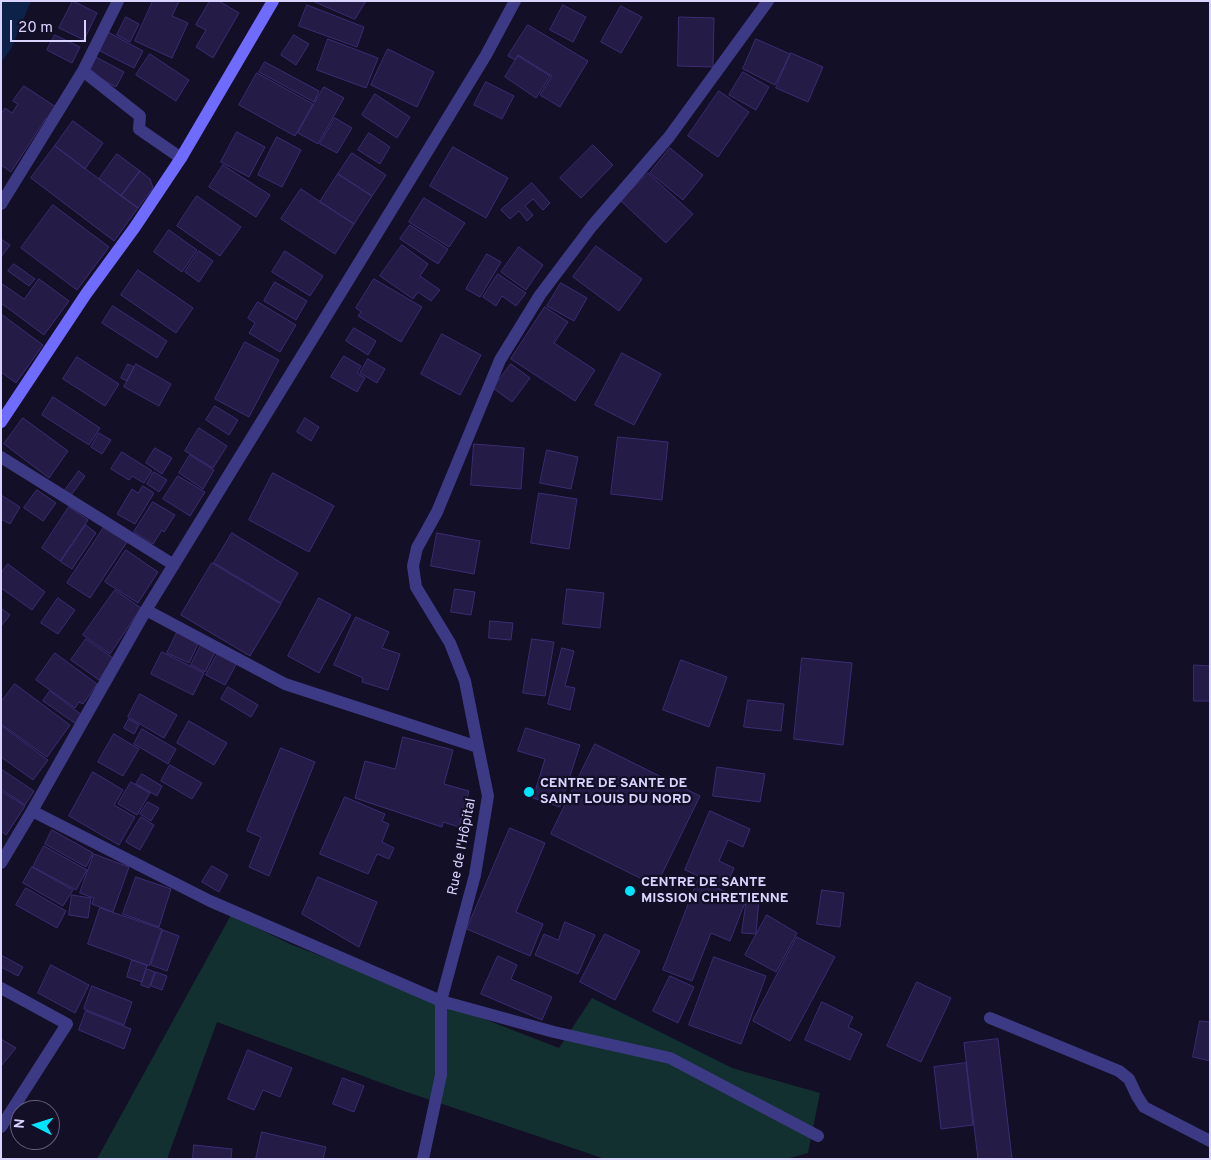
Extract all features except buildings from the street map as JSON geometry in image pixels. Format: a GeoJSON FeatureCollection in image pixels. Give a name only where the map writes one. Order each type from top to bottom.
{"type":"FeatureCollection","features":[{"type":"Feature","properties":{"kind":"main road"},"geometry":{"type":"LineString","coordinates":[[1,422],[86,294],[135,228],[181,158],[273,1]]}},
{"type":"Feature","properties":{"kind":"street"},"geometry":{"type":"LineString","coordinates":[[1,204],[83,71],[118,1]]}},
{"type":"Feature","properties":{"kind":"street"},"geometry":{"type":"LineString","coordinates":[[1,863],[146,610],[425,156],[516,1]]}},
{"type":"Feature","properties":{"kind":"street","name":"Rue de l'Hôpital"},"geometry":{"type":"LineString","coordinates":[[423,1159],[442,1075],[441,1001],[475,876],[488,796],[465,681],[450,643],[416,587],[413,566],[417,548],[437,512],[500,360],[540,295],[592,226],[669,137],[768,1]]}},
{"type":"Feature","properties":{"kind":"street"},"geometry":{"type":"LineString","coordinates":[[83,71],[140,116],[139,129],[181,158]]}},
{"type":"Feature","properties":{"kind":"street"},"geometry":{"type":"LineString","coordinates":[[1,457],[174,565]]}},
{"type":"Feature","properties":{"kind":"street"},"geometry":{"type":"LineString","coordinates":[[146,610],[286,684],[478,746]]}},
{"type":"Feature","properties":{"kind":"street"},"geometry":{"type":"LineString","coordinates":[[32,811],[210,901],[441,1001],[554,1032],[670,1058],[818,1136]]}},
{"type":"Feature","properties":{"kind":"street"},"geometry":{"type":"LineString","coordinates":[[1,988],[67,1024],[1,1127]]}},
{"type":"Feature","properties":{"kind":"street"},"geometry":{"type":"LineString","coordinates":[[990,1018],[1118,1071],[1129,1079],[1144,1107],[1210,1141]]}},
{"type":"Feature","properties":{"kind":"green space"},"geometry":{"type":"Polygon","coordinates":[[[231,915],[290,944],[559,1048],[592,998],[732,1068],[820,1093],[808,1153],[786,1159],[605,1159],[398,1089],[217,1022],[167,1159],[97,1159],[231,915]]]}},
{"type":"Feature","properties":{"kind":"water"},"geometry":{"type":"Polygon","coordinates":[[[1,1],[31,1],[11,49],[1,62],[1,1]]]}},
{"type":"Feature","properties":{"kind":"place","name":"CENTRE DE SANTE DE SAINT LOUIS DU NORD"},"geometry":{"type":"Point","coordinates":[529,792]}},
{"type":"Feature","properties":{"kind":"place","name":"CENTRE DE SANTE MISSION CHRETIENNE"},"geometry":{"type":"Point","coordinates":[630,891]}}]}
